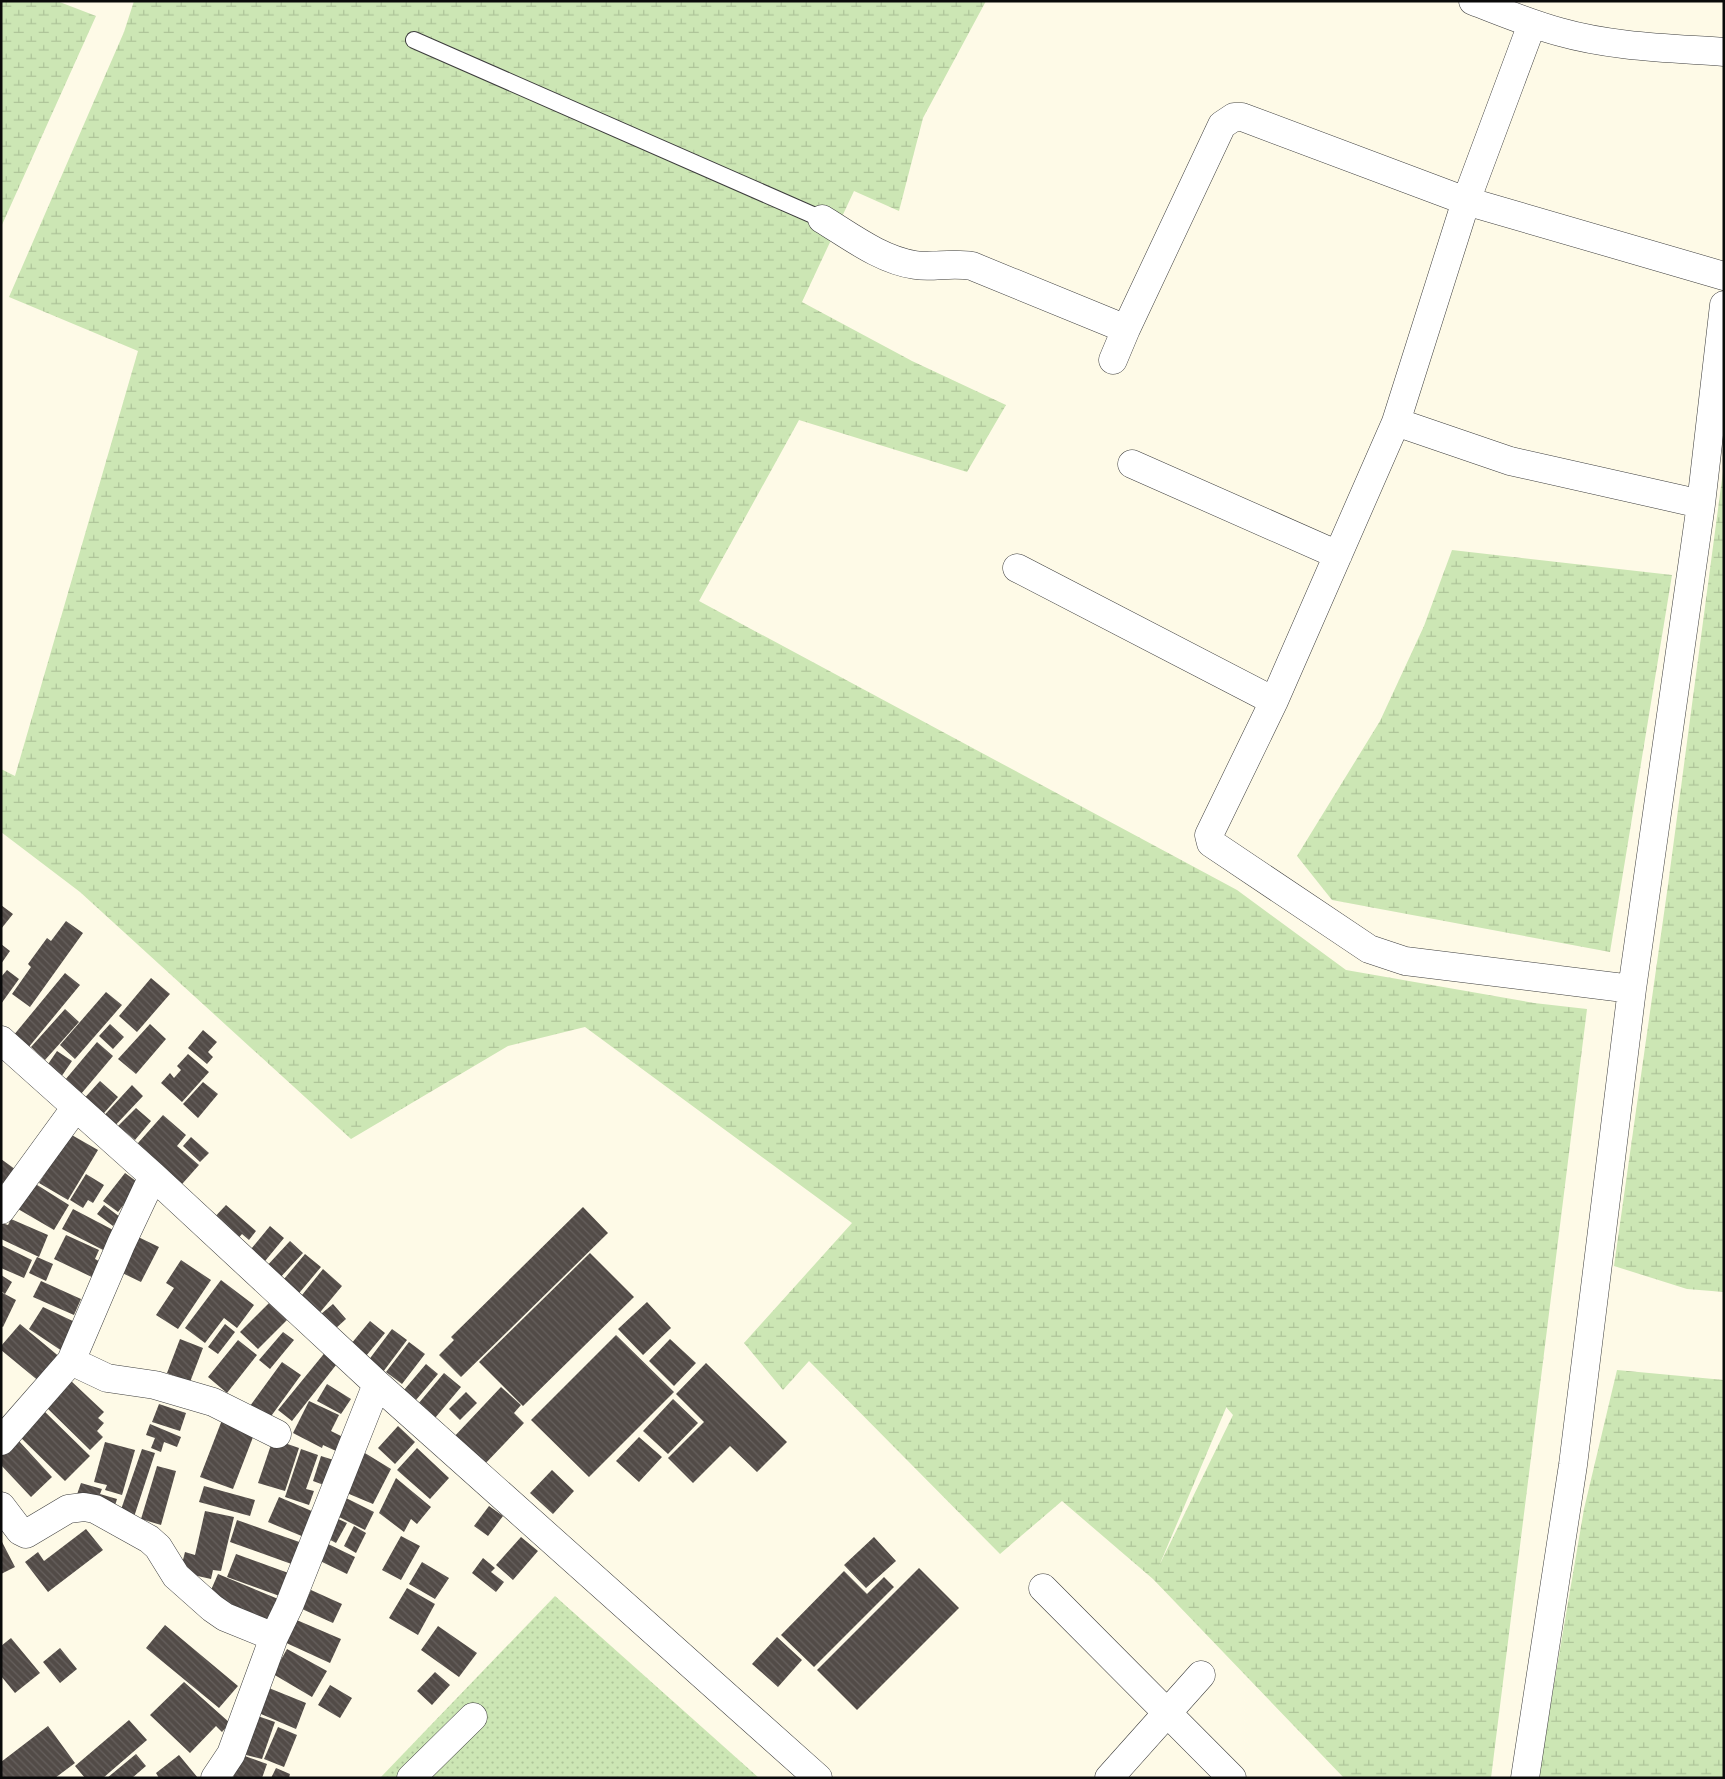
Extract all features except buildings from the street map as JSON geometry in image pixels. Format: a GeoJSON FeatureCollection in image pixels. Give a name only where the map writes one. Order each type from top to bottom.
{"type":"FeatureCollection","features":[{"type":"Feature","properties":{"kind":"street"},"geometry":{"type":"LineString","coordinates":[[1474,1],[1532,24],[1562,33],[1621,44],[1724,52]]}},
{"type":"Feature","properties":{"kind":"street"},"geometry":{"type":"LineString","coordinates":[[1532,24],[1466,201],[1396,422],[1274,701],[1209,835],[1211,843],[1355,940],[1386,956],[1405,961],[1632,989]]}},
{"type":"Feature","properties":{"kind":"street"},"geometry":{"type":"LineString","coordinates":[[1113,360],[1222,125],[1234,117],[1242,117],[1466,201],[1724,276]]}},
{"type":"Feature","properties":{"kind":"street"},"geometry":{"type":"LineString","coordinates":[[822,219],[878,252],[904,263],[930,266],[952,263],[972,266],[1126,329]]}},
{"type":"Feature","properties":{"kind":"street"},"geometry":{"type":"LineString","coordinates":[[1525,1778],[1573,1465],[1632,989],[1701,504],[1724,305]]}},
{"type":"Feature","properties":{"kind":"street"},"geometry":{"type":"LineString","coordinates":[[1396,422],[1510,461],[1701,504]]}},
{"type":"Feature","properties":{"kind":"street"},"geometry":{"type":"LineString","coordinates":[[1132,464],[1338,555]]}},
{"type":"Feature","properties":{"kind":"street"},"geometry":{"type":"LineString","coordinates":[[1017,568],[1274,701]]}},
{"type":"Feature","properties":{"kind":"street"},"geometry":{"type":"LineString","coordinates":[[1,1040],[153,1176],[376,1384],[818,1778]]}},
{"type":"Feature","properties":{"kind":"street"},"geometry":{"type":"LineString","coordinates":[[1,1210],[76,1107]]}},
{"type":"Feature","properties":{"kind":"street"},"geometry":{"type":"LineString","coordinates":[[1,1441],[71,1361],[120,1244],[153,1176]]}},
{"type":"Feature","properties":{"kind":"street"},"geometry":{"type":"LineString","coordinates":[[71,1361],[107,1378],[155,1385],[213,1402],[277,1434]]}},
{"type":"Feature","properties":{"kind":"street"},"geometry":{"type":"LineString","coordinates":[[215,1778],[231,1754],[274,1638],[289,1606],[376,1384]]}},
{"type":"Feature","properties":{"kind":"street"},"geometry":{"type":"LineString","coordinates":[[1,1506],[20,1531],[26,1534],[68,1509],[84,1507],[95,1509],[149,1539],[158,1547],[176,1576],[224,1617],[274,1638]]}},
{"type":"Feature","properties":{"kind":"street"},"geometry":{"type":"LineString","coordinates":[[1043,1588],[1232,1778]]}},
{"type":"Feature","properties":{"kind":"street"},"geometry":{"type":"LineString","coordinates":[[1109,1778],[1201,1675]]}},
{"type":"Feature","properties":{"kind":"street"},"geometry":{"type":"LineString","coordinates":[[411,1778],[473,1718]]}},
{"type":"Feature","properties":{"kind":"lane"},"geometry":{"type":"LineString","coordinates":[[414,40],[822,219]]}},
{"type":"Feature","properties":{"kind":"green space"},"geometry":{"type":"Polygon","coordinates":[[[1,1],[57,1],[96,16],[1,227],[1,1]]]}},
{"type":"Feature","properties":{"kind":"green space"},"geometry":{"type":"Polygon","coordinates":[[[134,1],[986,1],[923,118],[899,211],[854,191],[802,302],[912,361],[1006,405],[967,472],[799,420],[699,601],[1237,890],[1346,970],[1534,1003],[1587,1009],[1491,1778],[1344,1778],[1153,1579],[1062,1501],[1000,1554],[809,1361],[783,1390],[744,1343],[852,1223],[585,1027],[508,1046],[351,1139],[80,892],[1,832],[1,769],[15,776],[138,351],[9,297],[124,32],[134,1]],[[1226,1407],[1159,1566],[1233,1415],[1226,1407]]]}},
{"type":"Feature","properties":{"kind":"green space"},"geometry":{"type":"Polygon","coordinates":[[[1724,464],[1724,1292],[1687,1289],[1614,1266],[1668,885],[1724,464]]]}},
{"type":"Feature","properties":{"kind":"green space"},"geometry":{"type":"Polygon","coordinates":[[[1452,550],[1672,575],[1610,952],[1332,900],[1297,856],[1380,721],[1424,626],[1452,550]]]}},
{"type":"Feature","properties":{"kind":"green space"},"geometry":{"type":"Polygon","coordinates":[[[1617,1370],[1724,1380],[1724,1778],[1538,1778],[1584,1509],[1617,1370]]]}},
{"type":"Feature","properties":{"kind":"green space"},"geometry":{"type":"Polygon","coordinates":[[[555,1596],[759,1778],[380,1778],[555,1596]]]}}]}
